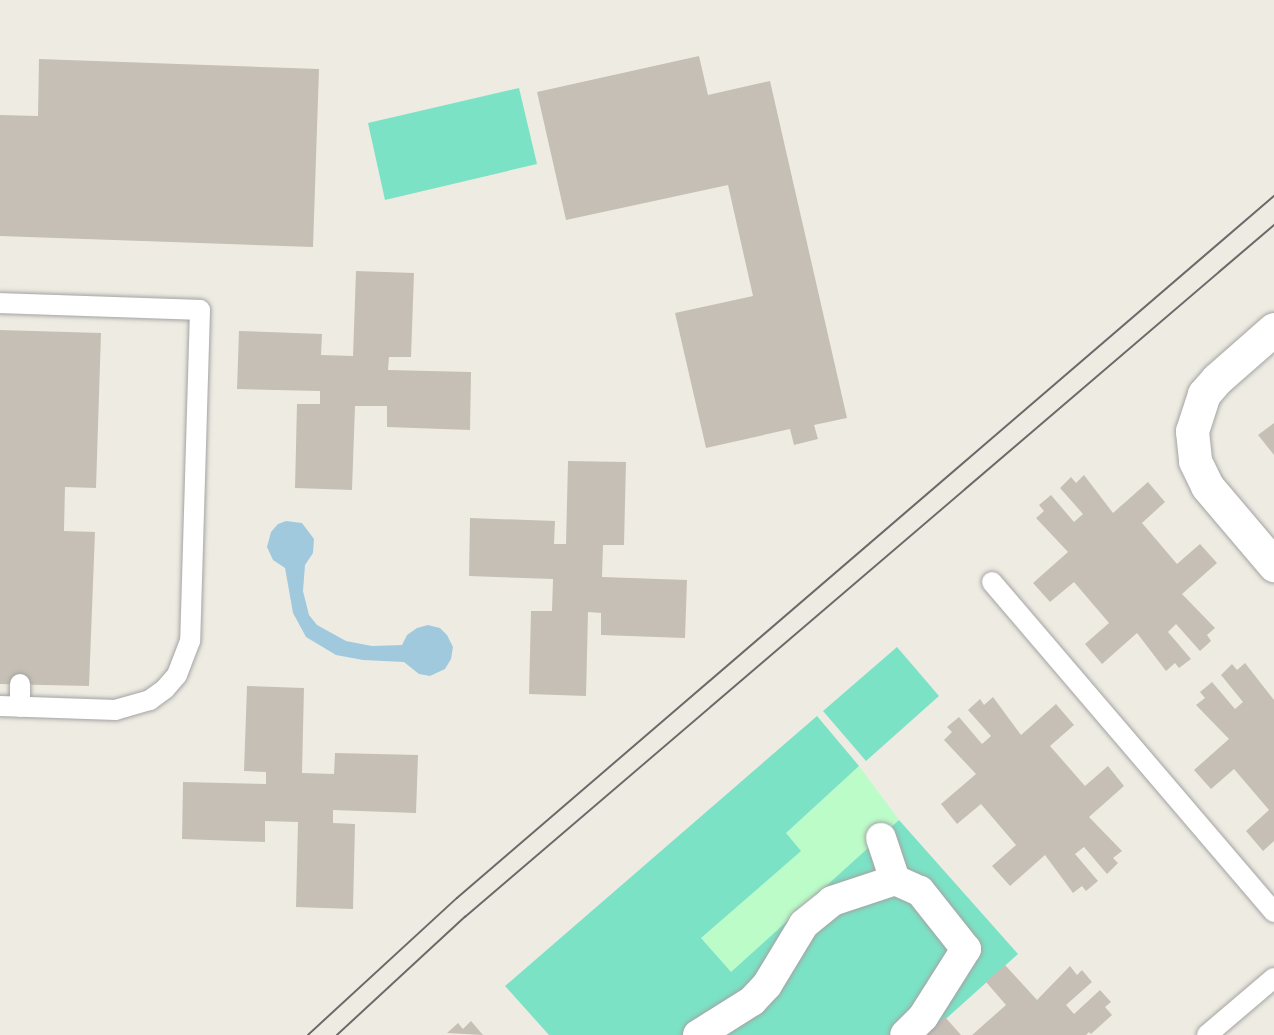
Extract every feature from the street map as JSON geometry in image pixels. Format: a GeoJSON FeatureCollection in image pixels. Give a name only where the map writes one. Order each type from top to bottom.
{"type":"FeatureCollection","features":[{"type":"Feature","properties":{"kind":"street"},"geometry":{"type":"LineString","coordinates":[[1274,329],[1217,379],[1204,394],[1192,431],[1196,462],[1207,486],[1274,565]]}},
{"type":"Feature","properties":{"kind":"street"},"geometry":{"type":"LineString","coordinates":[[881,838],[895,880]]}},
{"type":"Feature","properties":{"kind":"street"},"geometry":{"type":"LineString","coordinates":[[698,1035],[752,1000],[767,985],[804,924],[832,901],[895,880],[920,891],[966,949],[923,1017],[905,1035]]}},
{"type":"Feature","properties":{"kind":"lane"},"geometry":{"type":"LineString","coordinates":[[0,303],[200,310],[190,641],[185,658],[165,689],[150,700],[116,710],[10,706],[20,684]]}},
{"type":"Feature","properties":{"kind":"lane"},"geometry":{"type":"LineString","coordinates":[[992,582],[1274,912]]}},
{"type":"Feature","properties":{"kind":"lane"},"geometry":{"type":"LineString","coordinates":[[1207,1035],[1274,978]]}},
{"type":"Feature","properties":{"kind":"green space"},"geometry":{"type":"Polygon","coordinates":[[[519,88],[537,164],[385,200],[368,123],[519,88]]]}},
{"type":"Feature","properties":{"kind":"green space"},"geometry":{"type":"Polygon","coordinates":[[[897,647],[939,696],[866,761],[823,711],[897,647]]]}},
{"type":"Feature","properties":{"kind":"green space"},"geometry":{"type":"Polygon","coordinates":[[[817,716],[859,766],[786,833],[801,851],[701,938],[731,972],[899,820],[1018,954],[928,1035],[549,1035],[505,986],[817,716]]]}},
{"type":"Feature","properties":{"kind":"green space"},"geometry":{"type":"Polygon","coordinates":[[[859,766],[899,820],[731,973],[701,938],[800,851],[786,833],[859,766]]]}},
{"type":"Feature","properties":{"kind":"water"},"geometry":{"type":"Polygon","coordinates":[[[286,521],[302,523],[314,539],[313,553],[305,565],[303,591],[309,615],[317,625],[346,641],[372,646],[402,645],[407,635],[417,628],[428,625],[440,628],[447,635],[453,647],[451,659],[445,669],[430,676],[419,674],[404,662],[363,660],[336,655],[306,637],[293,613],[285,568],[273,560],[267,547],[271,532],[278,524],[286,521]]]}},
{"type":"Feature","properties":{"kind":"building"},"geometry":{"type":"Polygon","coordinates":[[[699,56],[708,95],[770,81],[847,418],[814,425],[818,439],[794,445],[790,429],[706,448],[675,313],[753,296],[728,185],[566,220],[537,92],[699,56]]]}},
{"type":"Feature","properties":{"kind":"building"},"geometry":{"type":"Polygon","coordinates":[[[39,59],[319,69],[313,247],[0,236],[0,115],[38,116],[39,59]]]}},
{"type":"Feature","properties":{"kind":"building"},"geometry":{"type":"Polygon","coordinates":[[[356,271],[414,273],[411,357],[389,357],[388,370],[471,372],[470,430],[387,427],[387,406],[355,406],[352,490],[295,488],[297,404],[320,404],[320,391],[237,389],[239,331],[322,334],[321,355],[353,356],[356,271]]]}},
{"type":"Feature","properties":{"kind":"building"},"geometry":{"type":"Polygon","coordinates":[[[0,330],[101,333],[96,488],[65,487],[64,531],[95,532],[89,686],[0,684],[0,330]]]}},
{"type":"Feature","properties":{"kind":"building"},"geometry":{"type":"Polygon","coordinates":[[[1274,423],[1274,455],[1258,435],[1274,423]]]}},
{"type":"Feature","properties":{"kind":"building"},"geometry":{"type":"Polygon","coordinates":[[[568,461],[626,462],[624,545],[603,545],[602,577],[687,580],[685,638],[601,635],[601,613],[588,612],[586,696],[529,694],[531,611],[552,611],[553,579],[469,576],[470,518],[555,521],[554,544],[566,544],[568,461]]]}},
{"type":"Feature","properties":{"kind":"building"},"geometry":{"type":"Polygon","coordinates":[[[1084,475],[1113,513],[1148,482],[1165,502],[1142,523],[1177,564],[1200,544],[1217,563],[1182,594],[1215,628],[1207,635],[1211,641],[1200,651],[1176,624],[1168,632],[1191,659],[1179,668],[1175,663],[1166,671],[1137,633],[1102,664],[1085,644],[1109,623],[1074,582],[1050,602],[1033,583],[1068,552],[1036,518],[1044,511],[1039,505],[1051,495],[1074,522],[1083,514],[1060,488],[1071,477],[1076,483],[1084,475]]]}},
{"type":"Feature","properties":{"kind":"building"},"geometry":{"type":"Polygon","coordinates":[[[1245,663],[1274,700],[1274,841],[1263,851],[1246,831],[1269,810],[1234,769],[1211,789],[1194,770],[1229,739],[1196,705],[1205,698],[1200,692],[1212,682],[1235,709],[1243,702],[1221,675],[1232,664],[1237,670],[1245,663]]]}},
{"type":"Feature","properties":{"kind":"building"},"geometry":{"type":"Polygon","coordinates":[[[247,686],[304,688],[302,773],[334,774],[335,753],[418,755],[416,813],[333,810],[333,823],[355,824],[353,909],[296,907],[298,822],[265,821],[265,842],[182,839],[183,782],[266,784],[266,772],[244,771],[247,686]]]}},
{"type":"Feature","properties":{"kind":"building"},"geometry":{"type":"Polygon","coordinates":[[[993,697],[1021,735],[1056,704],[1074,725],[1050,746],[1085,786],[1108,766],[1124,786],[1089,817],[1122,851],[1113,858],[1118,863],[1107,874],[1084,847],[1075,854],[1098,881],[1086,891],[1082,886],[1073,893],[1045,855],[1010,886],[992,866],[1016,845],[981,804],[957,824],[941,804],[976,774],[944,740],[952,732],[947,727],[959,717],[982,744],[991,736],[968,710],[980,699],[984,705],[993,697]]]}},
{"type":"Feature","properties":{"kind":"building"},"geometry":{"type":"Polygon","coordinates":[[[1005,965],[1037,1000],[1070,966],[1077,975],[1082,970],[1092,982],[1066,1005],[1074,1014],[1100,990],[1111,1002],[1105,1007],[1112,1015],[1091,1034],[1089,1032],[1086,1035],[972,1035],[1006,1005],[986,982],[1005,965]]]}},
{"type":"Feature","properties":{"kind":"building"},"geometry":{"type":"Polygon","coordinates":[[[945,1017],[961,1035],[925,1035],[945,1017]]]}},
{"type":"Feature","properties":{"kind":"building"},"geometry":{"type":"Polygon","coordinates":[[[471,1021],[483,1035],[447,1033],[458,1023],[463,1029],[471,1021]]]}},
{"type":"Feature","properties":{"kind":"tram line"},"geometry":{"type":"LineString","coordinates":[[308,1035],[457,898],[1274,196]]}},
{"type":"Feature","properties":{"kind":"tram line"},"geometry":{"type":"LineString","coordinates":[[337,1035],[465,917],[1274,225]]}}]}
